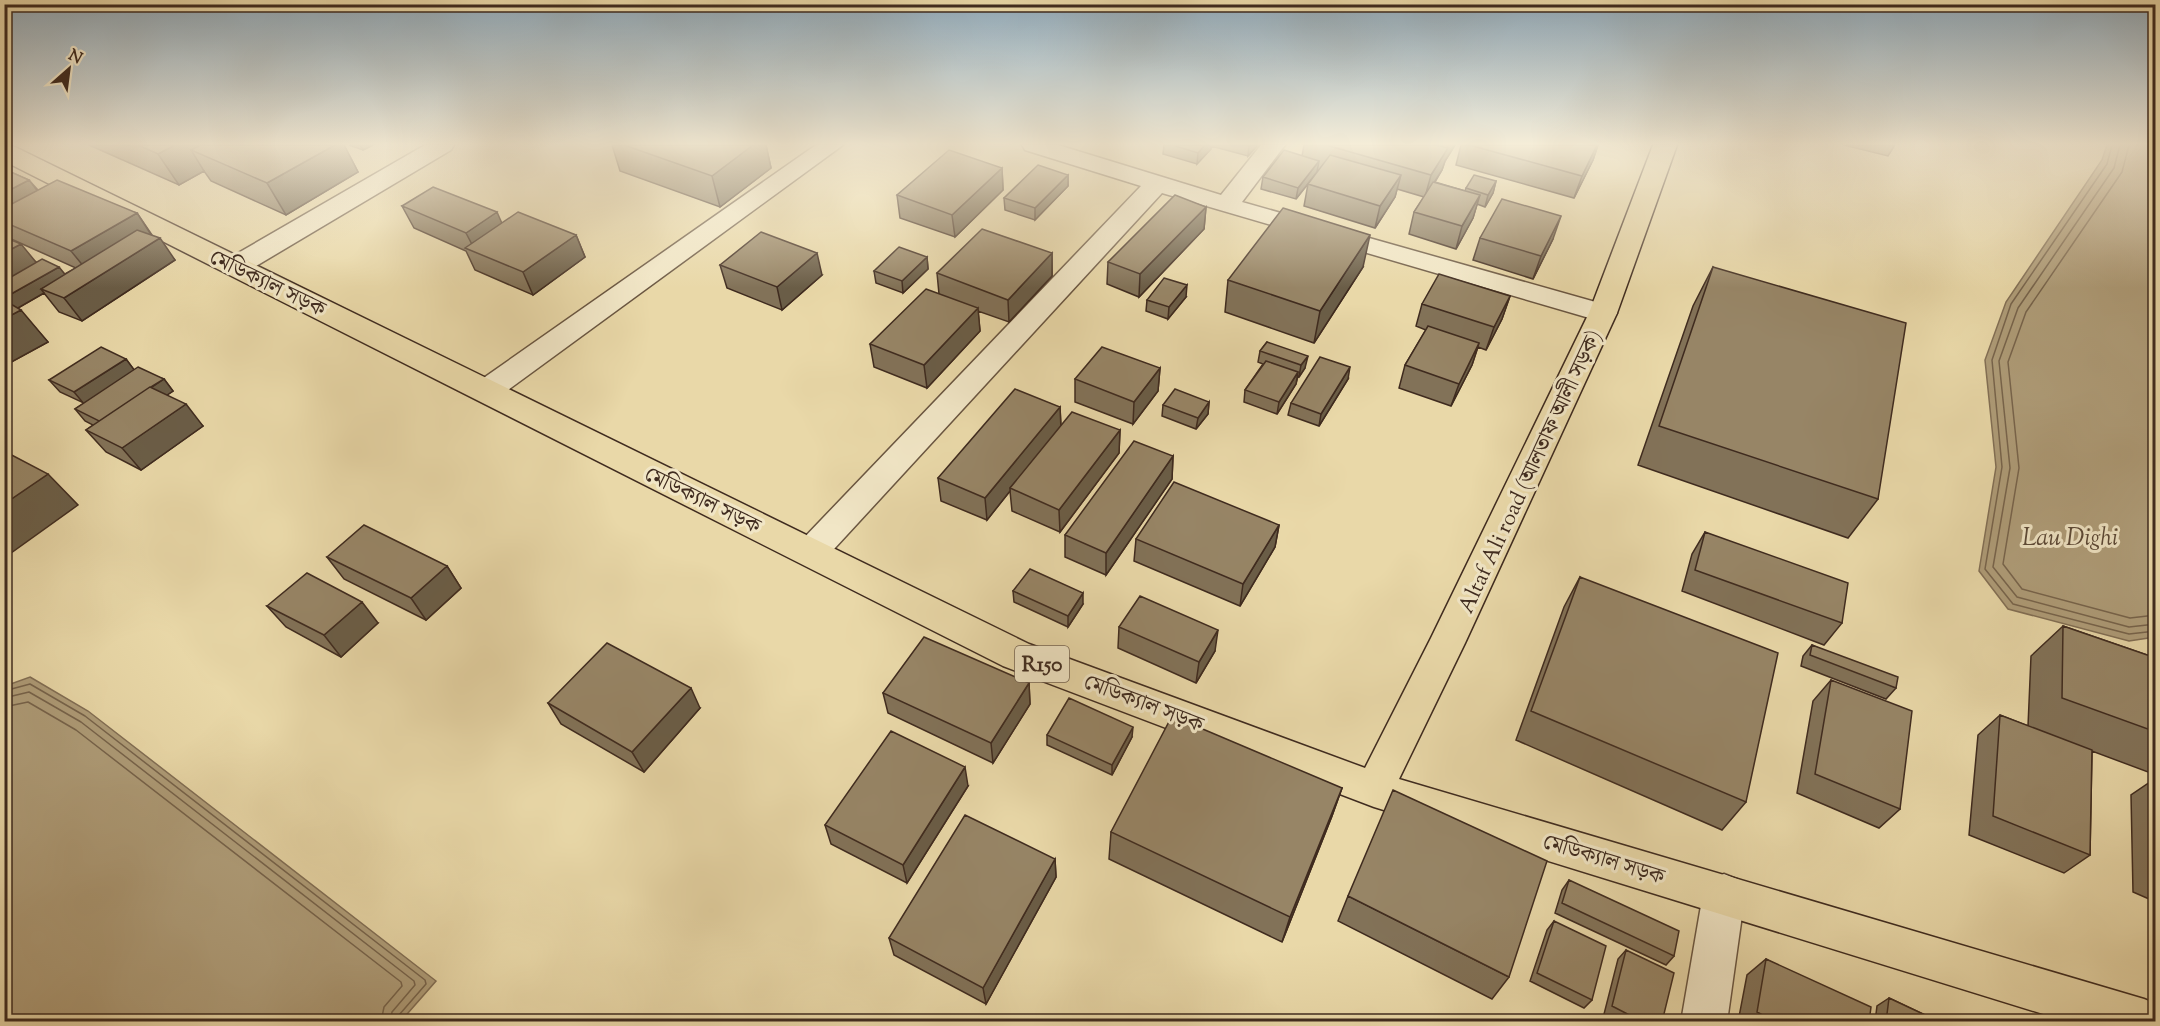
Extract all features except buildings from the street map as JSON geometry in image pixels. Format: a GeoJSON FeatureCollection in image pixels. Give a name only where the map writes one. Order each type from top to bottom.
{"type":"FeatureCollection","features":[{"type":"Feature","properties":{"kind":"main road","name":"মেডিক্যাল সড়ক"},"geometry":{"type":"LineString","coordinates":[[88,193],[1016,655],[1374,789],[2144,1022]]}},
{"type":"Feature","properties":{"kind":"main road","name":"Altaf Ali road (আলতাফ আলী সড়ক)"},"geometry":{"type":"LineString","coordinates":[[1374,789],[1447,643],[1603,313],[1647,193]]}},
{"type":"Feature","properties":{"kind":"street"},"geometry":{"type":"LineString","coordinates":[[236,266],[360,193]]}},
{"type":"Feature","properties":{"kind":"street"},"geometry":{"type":"LineString","coordinates":[[486,391],[764,193]]}},
{"type":"Feature","properties":{"kind":"street"},"geometry":{"type":"LineString","coordinates":[[811,552],[1149,193]]}},
{"type":"Feature","properties":{"kind":"street"},"geometry":{"type":"LineString","coordinates":[[1186,193],[1603,313]]}},
{"type":"Feature","properties":{"kind":"street"},"geometry":{"type":"LineString","coordinates":[[1226,205],[1235,193]]}},
{"type":"Feature","properties":{"kind":"street"},"geometry":{"type":"LineString","coordinates":[[1704,1022],[1724,894]]}},
{"type":"Feature","properties":{"kind":"water","name":"Lau Dighi"},"geometry":{"type":"Polygon","coordinates":[[[2080,193],[2156,193],[2155,637],[2129,641],[2008,609],[1979,571],[1996,467],[1985,360],[2006,302],[2080,193]]]}},
{"type":"Feature","properties":{"kind":"water"},"geometry":{"type":"Polygon","coordinates":[[[30,677],[88,711],[436,981],[401,1021],[5,1021],[5,686],[30,677]]]}}]}
